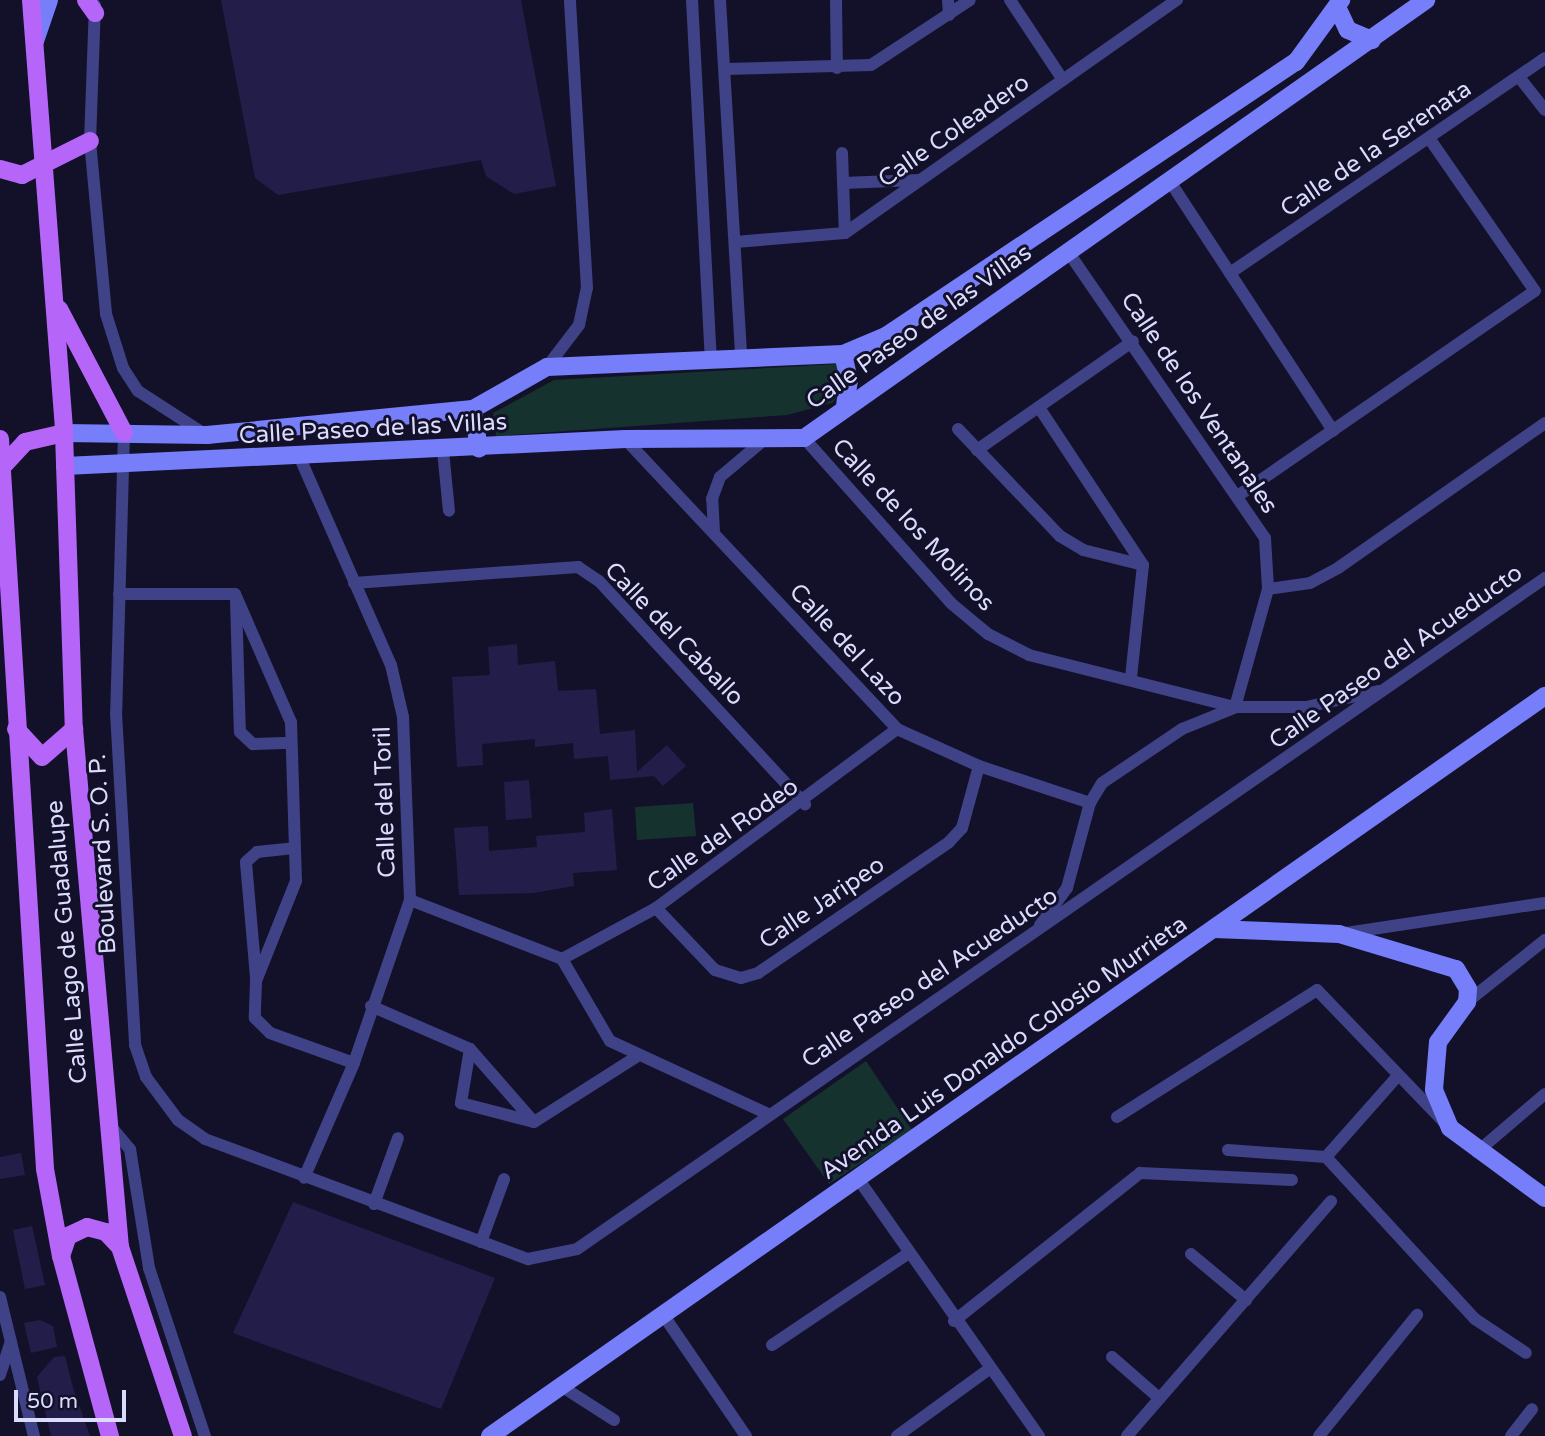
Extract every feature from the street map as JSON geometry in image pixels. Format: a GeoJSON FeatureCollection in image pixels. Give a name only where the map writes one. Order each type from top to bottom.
{"type":"FeatureCollection","features":[{"type":"Feature","properties":{"kind":"main road","name":"Calle Lago de Guadalupe"},"geometry":{"type":"LineString","coordinates":[[31,0],[64,433],[74,729],[120,1247],[183,1436]]}},
{"type":"Feature","properties":{"kind":"main road"},"geometry":{"type":"LineString","coordinates":[[0,169],[22,175],[90,141]]}},
{"type":"Feature","properties":{"kind":"main road"},"geometry":{"type":"LineString","coordinates":[[56,302],[124,433]]}},
{"type":"Feature","properties":{"kind":"main road"},"geometry":{"type":"LineString","coordinates":[[2,467],[25,442],[64,433]]}},
{"type":"Feature","properties":{"kind":"main road","name":"Calle Lago de Guadalupe"},"geometry":{"type":"LineString","coordinates":[[0,439],[38,1095],[61,1256],[110,1436]]}},
{"type":"Feature","properties":{"kind":"main road"},"geometry":{"type":"LineString","coordinates":[[15,726],[42,757],[74,729]]}},
{"type":"Feature","properties":{"kind":"main road"},"geometry":{"type":"LineString","coordinates":[[61,1256],[68,1236],[87,1227],[106,1232],[120,1247]]}},
{"type":"Feature","properties":{"kind":"street"},"geometry":{"type":"LineString","coordinates":[[35,41],[50,0]]}},
{"type":"Feature","properties":{"kind":"street"},"geometry":{"type":"LineString","coordinates":[[547,367],[579,325],[587,288],[570,0]]}},
{"type":"Feature","properties":{"kind":"street"},"geometry":{"type":"LineString","coordinates":[[692,0],[711,358]]}},
{"type":"Feature","properties":{"kind":"street"},"geometry":{"type":"LineString","coordinates":[[720,0],[731,69],[741,358]]}},
{"type":"Feature","properties":{"kind":"street"},"geometry":{"type":"LineString","coordinates":[[836,0],[837,68]]}},
{"type":"Feature","properties":{"kind":"street"},"geometry":{"type":"LineString","coordinates":[[948,0],[948,15]]}},
{"type":"Feature","properties":{"kind":"street"},"geometry":{"type":"LineString","coordinates":[[731,69],[871,65],[971,0]]}},
{"type":"Feature","properties":{"kind":"street"},"geometry":{"type":"LineString","coordinates":[[1010,0],[1063,80]]}},
{"type":"Feature","properties":{"kind":"street","name":"Calle Coleadero"},"geometry":{"type":"LineString","coordinates":[[845,233],[1177,0]]}},
{"type":"Feature","properties":{"kind":"street","name":"Calle Paseo de las Villas"},"geometry":{"type":"LineString","coordinates":[[65,467],[209,463],[625,439],[804,438],[845,404],[1171,183],[1426,0]]}},
{"type":"Feature","properties":{"kind":"street"},"geometry":{"type":"LineString","coordinates":[[92,4],[90,141],[106,314],[123,368],[161,411],[206,435],[209,463]]}},
{"type":"Feature","properties":{"kind":"street"},"geometry":{"type":"LineString","coordinates":[[1339,4],[1348,30],[1372,40]]}},
{"type":"Feature","properties":{"kind":"street","name":"Calle Paseo de las Villas"},"geometry":{"type":"LineString","coordinates":[[64,433],[206,435],[473,409],[547,367],[711,358],[843,355],[886,336],[1296,62],[1339,4]]}},
{"type":"Feature","properties":{"kind":"street","name":"Calle de la Serenata"},"geometry":{"type":"LineString","coordinates":[[1230,273],[1545,58]]}},
{"type":"Feature","properties":{"kind":"street"},"geometry":{"type":"LineString","coordinates":[[1519,77],[1545,110]]}},
{"type":"Feature","properties":{"kind":"street"},"geometry":{"type":"LineString","coordinates":[[1240,495],[1540,293],[1429,138]]}},
{"type":"Feature","properties":{"kind":"street"},"geometry":{"type":"LineString","coordinates":[[735,242],[845,233],[842,153]]}},
{"type":"Feature","properties":{"kind":"street"},"geometry":{"type":"LineString","coordinates":[[843,183],[920,180]]}},
{"type":"Feature","properties":{"kind":"street"},"geometry":{"type":"LineString","coordinates":[[1171,183],[1333,431]]}},
{"type":"Feature","properties":{"kind":"street","name":"Calle de los Ventanales"},"geometry":{"type":"LineString","coordinates":[[1069,253],[1240,495],[1265,538],[1268,589],[1235,707]]}},
{"type":"Feature","properties":{"kind":"street"},"geometry":{"type":"LineString","coordinates":[[977,450],[1040,409],[1133,341]]}},
{"type":"Feature","properties":{"kind":"street"},"geometry":{"type":"LineString","coordinates":[[843,355],[849,380],[845,404]]}},
{"type":"Feature","properties":{"kind":"street"},"geometry":{"type":"LineString","coordinates":[[473,409],[479,449]]}},
{"type":"Feature","properties":{"kind":"street"},"geometry":{"type":"LineString","coordinates":[[1040,409],[1143,565],[1132,678]]}},
{"type":"Feature","properties":{"kind":"street"},"geometry":{"type":"LineString","coordinates":[[1268,589],[1310,583],[1338,568],[1545,423]]}},
{"type":"Feature","properties":{"kind":"street"},"geometry":{"type":"LineString","coordinates":[[958,429],[1060,536],[1083,550],[1143,565]]}},
{"type":"Feature","properties":{"kind":"street","name":"Boulevard S. O. P."},"geometry":{"type":"LineString","coordinates":[[124,433],[116,713],[135,1045],[146,1077],[178,1121],[205,1139],[303,1178]]}},
{"type":"Feature","properties":{"kind":"street"},"geometry":{"type":"LineString","coordinates":[[714,532],[712,499],[720,477],[769,437]]}},
{"type":"Feature","properties":{"kind":"street","name":"Calle de los Molinos"},"geometry":{"type":"LineString","coordinates":[[804,438],[952,604],[988,634],[1029,654],[1132,678],[1235,707],[1348,699],[1390,688]]}},
{"type":"Feature","properties":{"kind":"street","name":"Calle del Lazo"},"geometry":{"type":"LineString","coordinates":[[625,439],[897,729],[979,766],[1090,803]]}},
{"type":"Feature","properties":{"kind":"street"},"geometry":{"type":"LineString","coordinates":[[443,451],[449,511]]}},
{"type":"Feature","properties":{"kind":"street","name":"Calle del Toril"},"geometry":{"type":"LineString","coordinates":[[300,458],[391,665],[403,717],[410,900],[562,959]]}},
{"type":"Feature","properties":{"kind":"street","name":"Calle del Caballo"},"geometry":{"type":"LineString","coordinates":[[354,583],[578,568],[599,581],[805,804]]}},
{"type":"Feature","properties":{"kind":"street","name":"Calle Paseo del Acueducto"},"geometry":{"type":"LineString","coordinates":[[303,1178],[528,1259],[562,1257],[1390,688],[1545,578]]}},
{"type":"Feature","properties":{"kind":"street"},"geometry":{"type":"LineString","coordinates":[[119,594],[236,594]]}},
{"type":"Feature","properties":{"kind":"street"},"geometry":{"type":"LineString","coordinates":[[236,594],[291,722],[296,881],[256,981]]}},
{"type":"Feature","properties":{"kind":"street"},"geometry":{"type":"LineString","coordinates":[[236,594],[240,732],[253,744],[291,743]]}},
{"type":"Feature","properties":{"kind":"street","name":"Avenida Luis Donaldo Colosio Murrieta"},"geometry":{"type":"LineString","coordinates":[[490,1436],[663,1313],[859,1180],[1545,696]]}},
{"type":"Feature","properties":{"kind":"street"},"geometry":{"type":"LineString","coordinates":[[1348,699],[1355,705],[1352,714]]}},
{"type":"Feature","properties":{"kind":"street","name":"Calle de los Molinos"},"geometry":{"type":"LineString","coordinates":[[1036,932],[1067,888],[1090,803],[1130,761],[1235,707]]}},
{"type":"Feature","properties":{"kind":"street","name":"Calle del Rodeo"},"geometry":{"type":"LineString","coordinates":[[562,959],[656,908],[805,804],[897,729]]}},
{"type":"Feature","properties":{"kind":"street","name":"Calle Jaripeo"},"geometry":{"type":"LineString","coordinates":[[656,908],[715,970],[741,978],[758,973],[949,842],[962,828],[979,766]]}},
{"type":"Feature","properties":{"kind":"street"},"geometry":{"type":"LineString","coordinates":[[294,848],[257,852],[246,862],[260,1028],[354,1063]]}},
{"type":"Feature","properties":{"kind":"street"},"geometry":{"type":"LineString","coordinates":[[303,1178],[354,1063],[371,1006],[410,900]]}},
{"type":"Feature","properties":{"kind":"street"},"geometry":{"type":"LineString","coordinates":[[1215,929],[1339,934],[1545,903]]}},
{"type":"Feature","properties":{"kind":"street"},"geometry":{"type":"LineString","coordinates":[[1339,934],[1446,964],[1463,977],[1467,1002]]}},
{"type":"Feature","properties":{"kind":"street"},"geometry":{"type":"LineString","coordinates":[[1450,1128],[1431,1074],[1447,1026],[1467,1002],[1545,940]]}},
{"type":"Feature","properties":{"kind":"street"},"geometry":{"type":"LineString","coordinates":[[562,959],[600,1029],[636,1057],[768,1114]]}},
{"type":"Feature","properties":{"kind":"street"},"geometry":{"type":"LineString","coordinates":[[1117,1117],[1317,990],[1396,1078],[1450,1128],[1477,1152],[1545,1198]]}},
{"type":"Feature","properties":{"kind":"street"},"geometry":{"type":"LineString","coordinates":[[371,1006],[470,1049],[534,1122]]}},
{"type":"Feature","properties":{"kind":"street"},"geometry":{"type":"LineString","coordinates":[[470,1049],[461,1103],[534,1122],[636,1057]]}},
{"type":"Feature","properties":{"kind":"street"},"geometry":{"type":"LineString","coordinates":[[1326,1157],[1396,1078]]}},
{"type":"Feature","properties":{"kind":"street"},"geometry":{"type":"LineString","coordinates":[[1477,1152],[1545,1094]]}},
{"type":"Feature","properties":{"kind":"street"},"geometry":{"type":"LineString","coordinates":[[108,1123],[130,1149],[149,1268],[205,1436]]}},
{"type":"Feature","properties":{"kind":"street"},"geometry":{"type":"LineString","coordinates":[[374,1203],[398,1138]]}},
{"type":"Feature","properties":{"kind":"street"},"geometry":{"type":"LineString","coordinates":[[1228,1150],[1326,1157],[1475,1319],[1526,1353]]}},
{"type":"Feature","properties":{"kind":"street"},"geometry":{"type":"LineString","coordinates":[[954,1321],[1140,1173],[1292,1180]]}},
{"type":"Feature","properties":{"kind":"street"},"geometry":{"type":"LineString","coordinates":[[481,1242],[504,1179]]}},
{"type":"Feature","properties":{"kind":"street"},"geometry":{"type":"LineString","coordinates":[[859,1180],[906,1255],[988,1370],[1040,1436]]}},
{"type":"Feature","properties":{"kind":"street"},"geometry":{"type":"LineString","coordinates":[[1127,1436],[1331,1201]]}},
{"type":"Feature","properties":{"kind":"street"},"geometry":{"type":"LineString","coordinates":[[1191,1254],[1246,1300]]}},
{"type":"Feature","properties":{"kind":"street"},"geometry":{"type":"LineString","coordinates":[[772,1345],[906,1255]]}},
{"type":"Feature","properties":{"kind":"street"},"geometry":{"type":"LineString","coordinates":[[0,1297],[2,1317],[11,1342],[34,1436]]}},
{"type":"Feature","properties":{"kind":"street"},"geometry":{"type":"LineString","coordinates":[[663,1313],[746,1436]]}},
{"type":"Feature","properties":{"kind":"street"},"geometry":{"type":"LineString","coordinates":[[1319,1436],[1417,1315]]}},
{"type":"Feature","properties":{"kind":"street"},"geometry":{"type":"LineString","coordinates":[[0,1375],[11,1342]]}},
{"type":"Feature","properties":{"kind":"street"},"geometry":{"type":"LineString","coordinates":[[1112,1357],[1159,1398]]}},
{"type":"Feature","properties":{"kind":"street"},"geometry":{"type":"LineString","coordinates":[[897,1436],[988,1370]]}},
{"type":"Feature","properties":{"kind":"street"},"geometry":{"type":"LineString","coordinates":[[561,1386],[614,1420]]}},
{"type":"Feature","properties":{"kind":"street"},"geometry":{"type":"LineString","coordinates":[[1511,1436],[1532,1409]]}},
{"type":"Feature","properties":{"kind":"green space"},"geometry":{"type":"Polygon","coordinates":[[[838,364],[842,392],[832,403],[787,415],[496,436],[493,413],[554,380],[838,364]]]}},
{"type":"Feature","properties":{"kind":"green space"},"geometry":{"type":"Polygon","coordinates":[[[693,803],[696,836],[637,840],[635,807],[693,803]]]}},
{"type":"Feature","properties":{"kind":"green space"},"geometry":{"type":"Polygon","coordinates":[[[866,1061],[912,1130],[829,1184],[783,1119],[866,1061]]]}},
{"type":"Feature","properties":{"kind":"building"},"geometry":{"type":"Polygon","coordinates":[[[221,0],[521,0],[556,186],[514,194],[486,176],[481,160],[278,195],[255,178],[221,0]]]}},
{"type":"Feature","properties":{"kind":"building"},"geometry":{"type":"Polygon","coordinates":[[[517,644],[518,665],[555,661],[558,691],[596,689],[600,734],[635,730],[637,772],[667,745],[686,766],[663,786],[654,776],[610,780],[608,756],[574,759],[573,743],[535,747],[535,739],[482,744],[483,765],[457,767],[452,677],[490,675],[488,647],[517,644]]]}},
{"type":"Feature","properties":{"kind":"building"},"geometry":{"type":"Polygon","coordinates":[[[529,780],[532,818],[506,820],[504,782],[529,780]]]}},
{"type":"Feature","properties":{"kind":"building"},"geometry":{"type":"Polygon","coordinates":[[[612,809],[617,870],[573,873],[574,886],[533,893],[459,895],[454,828],[488,826],[489,851],[537,847],[536,836],[585,832],[584,813],[612,809]]]}},
{"type":"Feature","properties":{"kind":"building"},"geometry":{"type":"Polygon","coordinates":[[[21,1153],[25,1175],[0,1179],[0,1157],[21,1153]]]}},
{"type":"Feature","properties":{"kind":"building"},"geometry":{"type":"Polygon","coordinates":[[[293,1202],[495,1278],[441,1409],[233,1333],[293,1202]]]}},
{"type":"Feature","properties":{"kind":"building"},"geometry":{"type":"Polygon","coordinates":[[[32,1226],[45,1285],[25,1289],[13,1230],[32,1226]]]}},
{"type":"Feature","properties":{"kind":"building"},"geometry":{"type":"Polygon","coordinates":[[[40,1320],[53,1326],[57,1347],[31,1353],[24,1323],[40,1320]]]}},
{"type":"Feature","properties":{"kind":"building"},"geometry":{"type":"Polygon","coordinates":[[[65,1356],[90,1436],[51,1436],[37,1377],[54,1357],[65,1356]]]}}]}
